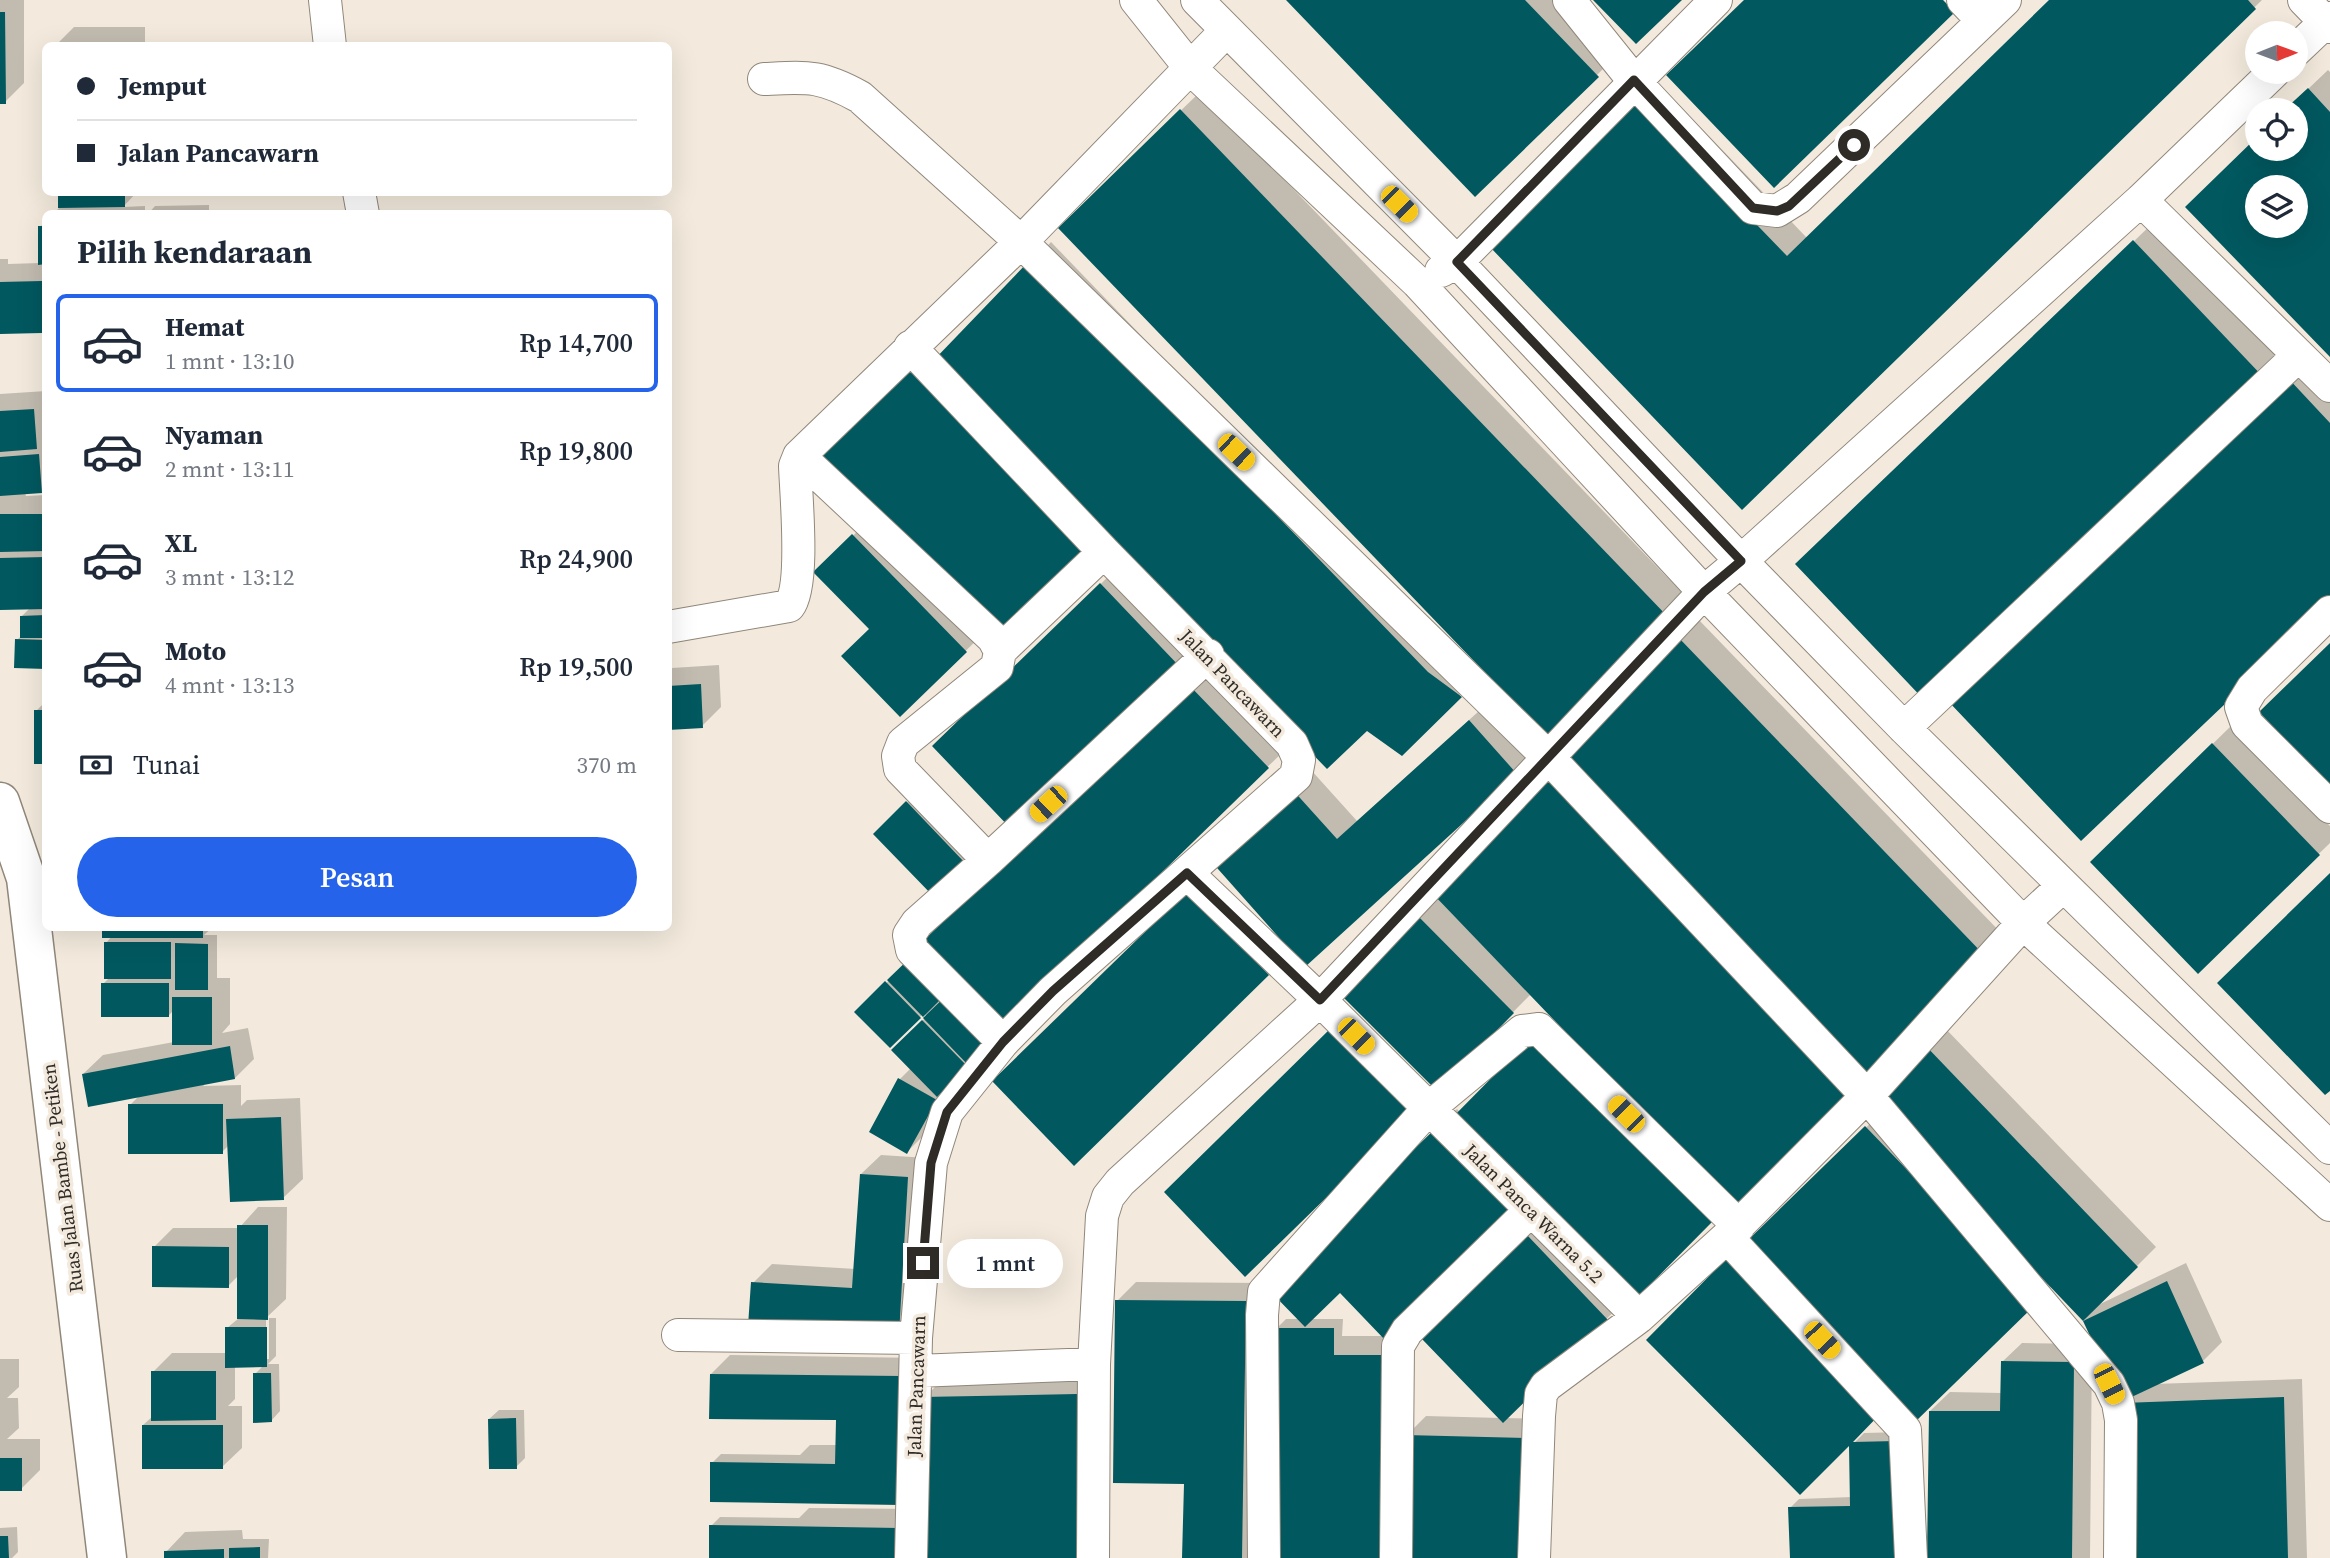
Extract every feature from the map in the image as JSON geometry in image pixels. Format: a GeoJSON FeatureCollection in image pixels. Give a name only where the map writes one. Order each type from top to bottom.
{"type":"FeatureCollection","features":[{"type":"Feature","properties":{"kind":"main road","name":"Ruas Jalan Bambe - Petiken"},"geometry":{"type":"LineString","coordinates":[[0,802],[26,878],[107,1558]]}},
{"type":"Feature","properties":{"kind":"street"},"geometry":{"type":"LineString","coordinates":[[326,0],[330,42]]}},
{"type":"Feature","properties":{"kind":"street"},"geometry":{"type":"LineString","coordinates":[[1136,0],[1191,69],[1417,282],[1704,592],[2022,923],[2330,1205]]}},
{"type":"Feature","properties":{"kind":"street"},"geometry":{"type":"LineString","coordinates":[[1197,0],[1457,262],[1904,728],[2330,1148]]}},
{"type":"Feature","properties":{"kind":"street"},"geometry":{"type":"LineString","coordinates":[[1569,0],[1634,80],[1753,208],[1777,211],[1798,198],[1984,7]]}},
{"type":"Feature","properties":{"kind":"street"},"geometry":{"type":"LineString","coordinates":[[1417,282],[1457,262],[1716,0]]}},
{"type":"Feature","properties":{"kind":"street"},"geometry":{"type":"LineString","coordinates":[[2308,35],[2322,17]]}},
{"type":"Feature","properties":{"kind":"street"},"geometry":{"type":"LineString","coordinates":[[672,626],[789,606],[793,601],[798,580],[796,466],[799,456],[1021,242],[1226,31]]}},
{"type":"Feature","properties":{"kind":"street"},"geometry":{"type":"LineString","coordinates":[[764,79],[808,77],[833,82],[860,97],[1021,242],[1549,758],[1867,1096],[2109,1384],[2118,1403],[2121,1420],[2120,1558]]}},
{"type":"Feature","properties":{"kind":"street"},"geometry":{"type":"LineString","coordinates":[[1093,1558],[1094,1364],[1102,1216],[1108,1197],[1120,1182],[1320,1000],[1704,592],[2141,200],[2262,84]]}},
{"type":"Feature","properties":{"kind":"street"},"geometry":{"type":"LineString","coordinates":[[2141,200],[2330,386]]}},
{"type":"Feature","properties":{"kind":"street","name":"Jalan Pancawarn"},"geometry":{"type":"LineString","coordinates":[[910,347],[1104,552],[1208,655],[1292,744],[1299,760],[1296,776],[1053,991],[1003,1042],[947,1112],[931,1163],[916,1338],[911,1558]]}},
{"type":"Feature","properties":{"kind":"street"},"geometry":{"type":"LineString","coordinates":[[1904,728],[2298,356]]}},
{"type":"Feature","properties":{"kind":"street"},"geometry":{"type":"LineString","coordinates":[[799,456],[993,638],[1000,651]]}},
{"type":"Feature","properties":{"kind":"street"},"geometry":{"type":"LineString","coordinates":[[988,860],[900,769],[898,756],[904,743],[997,667],[1000,651],[1104,552]]}},
{"type":"Feature","properties":{"kind":"street"},"geometry":{"type":"LineString","coordinates":[[2330,612],[2252,689],[2241,707],[2247,724],[2330,807]]}},
{"type":"Feature","properties":{"kind":"street"},"geometry":{"type":"LineString","coordinates":[[1003,1042],[912,950],[909,935],[917,923],[1208,655]]}},
{"type":"Feature","properties":{"kind":"street","name":"Jalan Panca Warna 5.2"},"geometry":{"type":"LineString","coordinates":[[1187,873],[1320,1000],[1639,1317]]}},
{"type":"Feature","properties":{"kind":"street"},"geometry":{"type":"LineString","coordinates":[[1534,1558],[1541,1394],[1552,1380],[1639,1317],[1733,1231],[1867,1096],[2022,923],[2063,886]]}},
{"type":"Feature","properties":{"kind":"street"},"geometry":{"type":"LineString","coordinates":[[1264,1558],[1264,1292],[1429,1108],[1522,1031],[1539,1029],[1733,1231],[1905,1430],[1908,1441],[1911,1558]]}},
{"type":"Feature","properties":{"kind":"street"},"geometry":{"type":"LineString","coordinates":[[1396,1558],[1398,1346],[1407,1331],[1531,1210]]}},
{"type":"Feature","properties":{"kind":"street"},"geometry":{"type":"LineString","coordinates":[[678,1335],[916,1338]]}},
{"type":"Feature","properties":{"kind":"street"},"geometry":{"type":"LineString","coordinates":[[916,1371],[1094,1364]]}},
{"type":"Feature","properties":{"kind":"building"},"geometry":{"type":"Polygon","coordinates":[[[1286,0],[1525,0],[1599,77],[1475,197],[1286,0]]]}},
{"type":"Feature","properties":{"kind":"building"},"geometry":{"type":"Polygon","coordinates":[[[1593,0],[1682,0],[1636,44],[1593,0]]]}},
{"type":"Feature","properties":{"kind":"building"},"geometry":{"type":"Polygon","coordinates":[[[1744,0],[1943,0],[1955,12],[1774,188],[1666,75],[1744,0]]]}},
{"type":"Feature","properties":{"kind":"building"},"geometry":{"type":"Polygon","coordinates":[[[2049,0],[2248,0],[2256,9],[1742,510],[1490,247],[1638,102],[1787,256],[2049,0]]]}},
{"type":"Feature","properties":{"kind":"building"},"geometry":{"type":"Polygon","coordinates":[[[0,12],[5,12],[6,104],[0,104],[0,12]]]}},
{"type":"Feature","properties":{"kind":"building"},"geometry":{"type":"Polygon","coordinates":[[[2308,88],[2330,112],[2330,357],[2185,207],[2245,149],[2245,161],[2308,161],[2308,98],[2297,98],[2308,88]]]}},
{"type":"Feature","properties":{"kind":"building"},"geometry":{"type":"Polygon","coordinates":[[[1180,109],[1669,618],[1547,737],[1058,228],[1180,109]]]}},
{"type":"Feature","properties":{"kind":"building"},"geometry":{"type":"Polygon","coordinates":[[[58,196],[125,196],[125,207],[58,208],[58,196]]]}},
{"type":"Feature","properties":{"kind":"building"},"geometry":{"type":"Polygon","coordinates":[[[38,226],[42,226],[42,264],[38,265],[38,226]]]}},
{"type":"Feature","properties":{"kind":"building"},"geometry":{"type":"Polygon","coordinates":[[[2133,240],[2267,381],[1928,704],[1795,564],[2133,240]]]}},
{"type":"Feature","properties":{"kind":"building"},"geometry":{"type":"Polygon","coordinates":[[[1030,260],[1428,672],[1462,697],[1402,756],[1367,731],[1327,769],[932,362],[1030,260]]]}},
{"type":"Feature","properties":{"kind":"building"},"geometry":{"type":"Polygon","coordinates":[[[42,281],[42,333],[0,334],[0,282],[42,281]]]}},
{"type":"Feature","properties":{"kind":"building"},"geometry":{"type":"Polygon","coordinates":[[[902,363],[1085,554],[998,639],[814,448],[902,363]]]}},
{"type":"Feature","properties":{"kind":"building"},"geometry":{"type":"Polygon","coordinates":[[[2287,377],[2330,423],[2330,604],[2081,841],[1948,701],[2287,377]]]}},
{"type":"Feature","properties":{"kind":"building"},"geometry":{"type":"Polygon","coordinates":[[[34,409],[37,449],[0,452],[0,411],[34,409]]]}},
{"type":"Feature","properties":{"kind":"building"},"geometry":{"type":"Polygon","coordinates":[[[39,454],[42,493],[0,496],[0,457],[39,454]]]}},
{"type":"Feature","properties":{"kind":"building"},"geometry":{"type":"Polygon","coordinates":[[[0,514],[42,514],[42,551],[0,552],[0,514]]]}},
{"type":"Feature","properties":{"kind":"building"},"geometry":{"type":"Polygon","coordinates":[[[852,534],[967,652],[900,717],[841,656],[869,629],[813,572],[852,534]]]}},
{"type":"Feature","properties":{"kind":"building"},"geometry":{"type":"Polygon","coordinates":[[[42,557],[42,609],[0,610],[0,558],[42,557]]]}},
{"type":"Feature","properties":{"kind":"building"},"geometry":{"type":"Polygon","coordinates":[[[1100,583],[1181,668],[1013,831],[932,746],[1100,583]]]}},
{"type":"Feature","properties":{"kind":"building"},"geometry":{"type":"Polygon","coordinates":[[[42,615],[42,638],[20,638],[20,616],[42,615]]]}},
{"type":"Feature","properties":{"kind":"building"},"geometry":{"type":"Polygon","coordinates":[[[1678,637],[1987,958],[1865,1077],[1556,755],[1678,637]]]}},
{"type":"Feature","properties":{"kind":"building"},"geometry":{"type":"Polygon","coordinates":[[[15,639],[42,640],[42,669],[14,668],[15,639]]]}},
{"type":"Feature","properties":{"kind":"building"},"geometry":{"type":"Polygon","coordinates":[[[2330,643],[2330,787],[2259,712],[2330,643]]]}},
{"type":"Feature","properties":{"kind":"building"},"geometry":{"type":"Polygon","coordinates":[[[701,684],[703,728],[672,730],[672,686],[701,684]]]}},
{"type":"Feature","properties":{"kind":"building"},"geometry":{"type":"Polygon","coordinates":[[[1188,684],[1269,768],[998,1032],[917,947],[1188,684]]]}},
{"type":"Feature","properties":{"kind":"building"},"geometry":{"type":"Polygon","coordinates":[[[34,710],[42,710],[42,764],[34,764],[34,710]]]}},
{"type":"Feature","properties":{"kind":"building"},"geometry":{"type":"Polygon","coordinates":[[[1469,720],[1517,774],[1305,967],[1210,860],[1291,788],[1337,839],[1469,720]]]}},
{"type":"Feature","properties":{"kind":"building"},"geometry":{"type":"Polygon","coordinates":[[[2212,743],[2320,855],[2198,974],[2090,862],[2212,743]]]}},
{"type":"Feature","properties":{"kind":"building"},"geometry":{"type":"Polygon","coordinates":[[[1555,775],[1863,1096],[1741,1215],[1433,894],[1555,775]]]}},
{"type":"Feature","properties":{"kind":"building"},"geometry":{"type":"Polygon","coordinates":[[[906,801],[967,865],[934,897],[873,834],[906,801]]]}},
{"type":"Feature","properties":{"kind":"building"},"geometry":{"type":"Polygon","coordinates":[[[2330,873],[2330,1091],[2325,1095],[2217,983],[2330,873]]]}},
{"type":"Feature","properties":{"kind":"building"},"geometry":{"type":"Polygon","coordinates":[[[1188,890],[1269,975],[1074,1166],[992,1081],[1188,890]]]}},
{"type":"Feature","properties":{"kind":"building"},"geometry":{"type":"Polygon","coordinates":[[[1413,911],[1514,1013],[1437,1091],[1335,989],[1413,911]]]}},
{"type":"Feature","properties":{"kind":"building"},"geometry":{"type":"Polygon","coordinates":[[[102,931],[203,931],[203,938],[102,938],[102,931]]]}},
{"type":"Feature","properties":{"kind":"building"},"geometry":{"type":"Polygon","coordinates":[[[104,942],[171,942],[171,979],[104,979],[104,942]]]}},
{"type":"Feature","properties":{"kind":"building"},"geometry":{"type":"Polygon","coordinates":[[[175,943],[208,944],[208,990],[175,990],[175,943]]]}},
{"type":"Feature","properties":{"kind":"building"},"geometry":{"type":"Polygon","coordinates":[[[914,954],[950,990],[923,1017],[887,980],[914,954]]]}},
{"type":"Feature","properties":{"kind":"building"},"geometry":{"type":"Polygon","coordinates":[[[885,981],[921,1018],[890,1048],[854,1012],[885,981]]]}},
{"type":"Feature","properties":{"kind":"building"},"geometry":{"type":"Polygon","coordinates":[[[101,983],[169,983],[169,1017],[101,1017],[101,983]]]}},
{"type":"Feature","properties":{"kind":"building"},"geometry":{"type":"Polygon","coordinates":[[[950,992],[996,1040],[969,1066],[923,1018],[950,992]]]}},
{"type":"Feature","properties":{"kind":"building"},"geometry":{"type":"Polygon","coordinates":[[[172,997],[212,997],[212,1045],[172,1045],[172,997]]]}},
{"type":"Feature","properties":{"kind":"building"},"geometry":{"type":"Polygon","coordinates":[[[922,1020],[968,1067],[937,1097],[891,1050],[922,1020]]]}},
{"type":"Feature","properties":{"kind":"building"},"geometry":{"type":"Polygon","coordinates":[[[1331,1028],[1413,1113],[1245,1277],[1164,1192],[1331,1028]]]}},
{"type":"Feature","properties":{"kind":"building"},"geometry":{"type":"Polygon","coordinates":[[[1530,1039],[1712,1222],[1631,1304],[1449,1121],[1530,1039]]]}},
{"type":"Feature","properties":{"kind":"building"},"geometry":{"type":"Polygon","coordinates":[[[1923,1043],[2138,1267],[2083,1321],[1869,1097],[1923,1043]]]}},
{"type":"Feature","properties":{"kind":"building"},"geometry":{"type":"Polygon","coordinates":[[[230,1046],[235,1079],[88,1107],[82,1074],[230,1046]]]}},
{"type":"Feature","properties":{"kind":"building"},"geometry":{"type":"Polygon","coordinates":[[[898,1078],[937,1100],[907,1154],[869,1132],[898,1078]]]}},
{"type":"Feature","properties":{"kind":"building"},"geometry":{"type":"Polygon","coordinates":[[[128,1104],[223,1104],[223,1154],[128,1154],[128,1104]]]}},
{"type":"Feature","properties":{"kind":"building"},"geometry":{"type":"Polygon","coordinates":[[[281,1117],[284,1200],[230,1202],[226,1119],[281,1117]]]}},
{"type":"Feature","properties":{"kind":"building"},"geometry":{"type":"Polygon","coordinates":[[[1865,1126],[2036,1304],[1914,1423],[1743,1245],[1865,1126]]]}},
{"type":"Feature","properties":{"kind":"building"},"geometry":{"type":"Polygon","coordinates":[[[1437,1127],[1519,1212],[1386,1341],[1340,1293],[1305,1327],[1269,1290],[1437,1127]]]}},
{"type":"Feature","properties":{"kind":"building"},"geometry":{"type":"Polygon","coordinates":[[[860,1174],[908,1177],[899,1335],[748,1326],[751,1282],[852,1288],[860,1174]]]}},
{"type":"Feature","properties":{"kind":"building"},"geometry":{"type":"Polygon","coordinates":[[[237,1225],[268,1225],[268,1320],[237,1319],[237,1225]]]}},
{"type":"Feature","properties":{"kind":"building"},"geometry":{"type":"Polygon","coordinates":[[[1527,1235],[1608,1320],[1503,1423],[1421,1338],[1527,1235]]]}},
{"type":"Feature","properties":{"kind":"building"},"geometry":{"type":"Polygon","coordinates":[[[152,1246],[229,1247],[229,1288],[152,1287],[152,1246]]]}},
{"type":"Feature","properties":{"kind":"building"},"geometry":{"type":"Polygon","coordinates":[[[1731,1254],[1885,1409],[1853,1442],[1896,1441],[1898,1558],[1790,1558],[1788,1507],[1850,1506],[1849,1446],[1800,1495],[1646,1340],[1731,1254]]]}},
{"type":"Feature","properties":{"kind":"building"},"geometry":{"type":"Polygon","coordinates":[[[2167,1281],[2204,1363],[2121,1402],[2083,1321],[2167,1281]]]}},
{"type":"Feature","properties":{"kind":"building"},"geometry":{"type":"Polygon","coordinates":[[[1115,1300],[1246,1301],[1242,1558],[1182,1558],[1184,1484],[1113,1483],[1115,1300]]]}},
{"type":"Feature","properties":{"kind":"building"},"geometry":{"type":"Polygon","coordinates":[[[225,1327],[267,1327],[267,1367],[225,1368],[225,1327]]]}},
{"type":"Feature","properties":{"kind":"building"},"geometry":{"type":"Polygon","coordinates":[[[1275,1328],[1334,1328],[1334,1355],[1392,1355],[1389,1558],[1272,1558],[1275,1328]]]}},
{"type":"Feature","properties":{"kind":"building"},"geometry":{"type":"Polygon","coordinates":[[[2001,1361],[2074,1362],[2072,1558],[1927,1558],[1929,1411],[2000,1411],[2001,1361]]]}},
{"type":"Feature","properties":{"kind":"building"},"geometry":{"type":"Polygon","coordinates":[[[151,1371],[216,1371],[216,1420],[151,1421],[151,1371]]]}},
{"type":"Feature","properties":{"kind":"building"},"geometry":{"type":"Polygon","coordinates":[[[253,1373],[271,1373],[272,1422],[253,1423],[253,1373]]]}},
{"type":"Feature","properties":{"kind":"building"},"geometry":{"type":"Polygon","coordinates":[[[710,1374],[901,1376],[900,1505],[710,1502],[710,1462],[835,1464],[836,1420],[709,1419],[710,1374]]]}},
{"type":"Feature","properties":{"kind":"building"},"geometry":{"type":"Polygon","coordinates":[[[1077,1394],[1080,1558],[926,1558],[922,1397],[1077,1394]]]}},
{"type":"Feature","properties":{"kind":"building"},"geometry":{"type":"Polygon","coordinates":[[[2284,1397],[2288,1558],[2126,1558],[2123,1403],[2284,1397]]]}},
{"type":"Feature","properties":{"kind":"building"},"geometry":{"type":"Polygon","coordinates":[[[516,1418],[517,1469],[489,1469],[488,1419],[516,1418]]]}},
{"type":"Feature","properties":{"kind":"building"},"geometry":{"type":"Polygon","coordinates":[[[142,1425],[223,1425],[223,1469],[142,1469],[142,1425]]]}},
{"type":"Feature","properties":{"kind":"building"},"geometry":{"type":"Polygon","coordinates":[[[1405,1435],[1530,1438],[1526,1558],[1401,1558],[1405,1435]]]}},
{"type":"Feature","properties":{"kind":"building"},"geometry":{"type":"Polygon","coordinates":[[[0,1458],[22,1458],[22,1491],[0,1491],[0,1458]]]}},
{"type":"Feature","properties":{"kind":"building"},"geometry":{"type":"Polygon","coordinates":[[[709,1525],[899,1528],[898,1558],[709,1558],[709,1525]]]}},
{"type":"Feature","properties":{"kind":"building"},"geometry":{"type":"Polygon","coordinates":[[[0,1536],[8,1536],[9,1558],[0,1558],[0,1536]]]}},
{"type":"Feature","properties":{"kind":"building"},"geometry":{"type":"Polygon","coordinates":[[[260,1547],[260,1558],[229,1558],[229,1548],[260,1547]]]}},
{"type":"Feature","properties":{"kind":"building"},"geometry":{"type":"Polygon","coordinates":[[[224,1549],[224,1558],[164,1558],[164,1551],[224,1549]]]}},
{"type":"Feature","properties":{"kind":"route"},"geometry":{"type":"LineString","coordinates":[[923,1263],[931,1163],[947,1112],[1003,1042],[1053,991],[1187,873],[1320,1000],[1704,592],[1741,561],[1457,262],[1634,80],[1753,208],[1777,211],[1789,206],[1854,145]]}}]}
